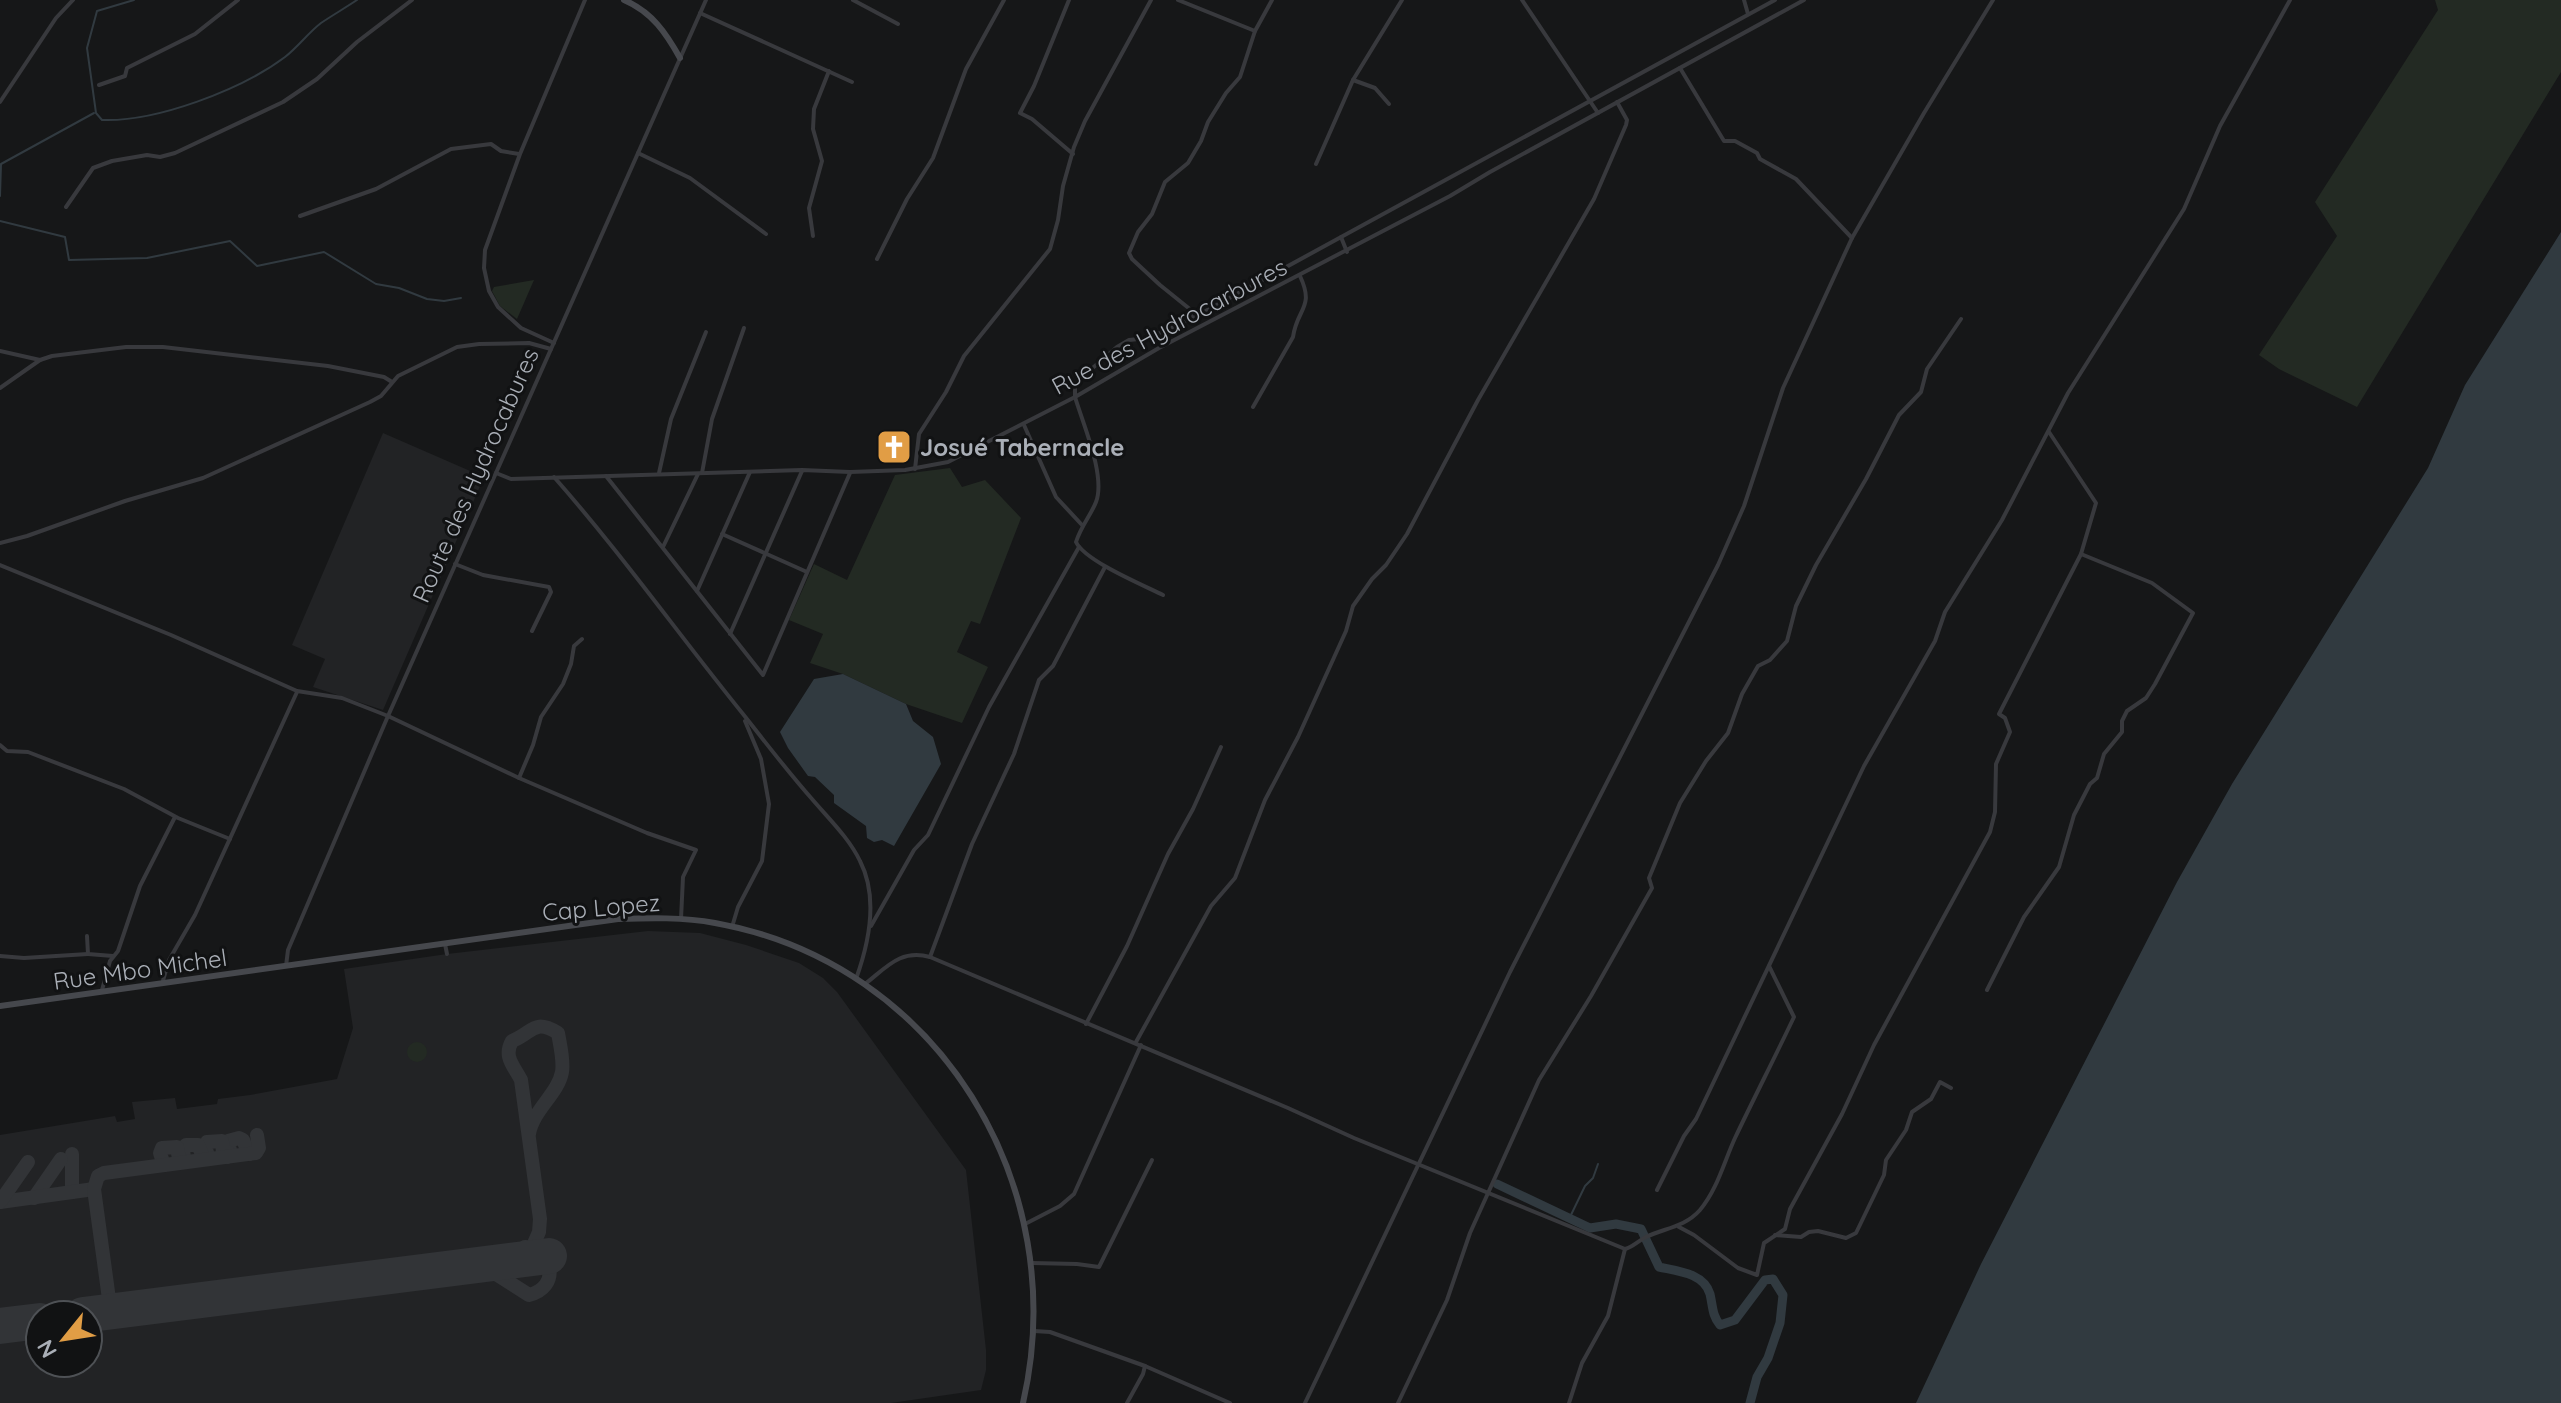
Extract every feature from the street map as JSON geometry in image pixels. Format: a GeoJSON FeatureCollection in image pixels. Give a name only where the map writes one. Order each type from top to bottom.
{"type":"FeatureCollection","features":[{"type":"Feature","properties":{"kind":"street"},"geometry":{"type":"LineString","coordinates":[[0,102],[56,18],[73,0]]}},
{"type":"Feature","properties":{"kind":"street"},"geometry":{"type":"LineString","coordinates":[[99,85],[125,76],[127,68],[195,34],[238,0]]}},
{"type":"Feature","properties":{"kind":"street"},"geometry":{"type":"LineString","coordinates":[[66,207],[93,168],[125,158],[160,157],[175,153],[283,102],[317,79],[357,42],[412,0]]}},
{"type":"Feature","properties":{"kind":"street"},"geometry":{"type":"LineString","coordinates":[[553,346],[521,328],[498,307],[489,291],[484,268],[485,250],[520,154],[585,0]]}},
{"type":"Feature","properties":{"kind":"street"},"geometry":{"type":"LineString","coordinates":[[624,0],[652,17],[667,34],[680,58]]}},
{"type":"Feature","properties":{"kind":"street","name":"Route des Hydrocabures"},"geometry":{"type":"LineString","coordinates":[[286,967],[288,950],[388,716],[706,0]]}},
{"type":"Feature","properties":{"kind":"street"},"geometry":{"type":"LineString","coordinates":[[853,0],[898,24]]}},
{"type":"Feature","properties":{"kind":"street"},"geometry":{"type":"LineString","coordinates":[[877,259],[907,199],[933,158],[966,69],[1004,0]]}},
{"type":"Feature","properties":{"kind":"street"},"geometry":{"type":"LineString","coordinates":[[1069,0],[1020,113],[1032,119],[1073,154]]}},
{"type":"Feature","properties":{"kind":"street"},"geometry":{"type":"LineString","coordinates":[[915,469],[919,434],[964,356],[1050,249],[1063,186],[1085,121],[1151,0]]}},
{"type":"Feature","properties":{"kind":"street"},"geometry":{"type":"LineString","coordinates":[[1178,0],[1255,31]]}},
{"type":"Feature","properties":{"kind":"street"},"geometry":{"type":"LineString","coordinates":[[1191,319],[1191,310],[1160,285],[1129,253],[1138,232],[1152,214],[1165,182],[1188,163],[1214,113],[1240,77],[1255,31],[1272,0]]}},
{"type":"Feature","properties":{"kind":"street"},"geometry":{"type":"LineString","coordinates":[[1316,164],[1353,80],[1402,0]]}},
{"type":"Feature","properties":{"kind":"street"},"geometry":{"type":"LineString","coordinates":[[1522,0],[1598,113]]}},
{"type":"Feature","properties":{"kind":"street"},"geometry":{"type":"LineString","coordinates":[[1744,0],[1748,14]]}},
{"type":"Feature","properties":{"kind":"street"},"geometry":{"type":"LineString","coordinates":[[1163,595],[1105,566],[1076,542],[1082,525],[1096,503],[1100,482],[1075,397],[1075,385],[1081,378],[1129,340],[1148,338],[1191,319],[1775,0]]}},
{"type":"Feature","properties":{"kind":"street","name":"Rue des Hydrocarbures"},"geometry":{"type":"LineString","coordinates":[[496,473],[511,479],[802,470],[850,472],[915,469],[948,462],[1075,397],[1159,348],[1347,252],[1804,0]]}},
{"type":"Feature","properties":{"kind":"street"},"geometry":{"type":"LineString","coordinates":[[1305,1403],[1510,972],[1718,565],[1744,506],[1783,388],[1852,238],[1993,0]]}},
{"type":"Feature","properties":{"kind":"street"},"geometry":{"type":"LineString","coordinates":[[1657,1190],[1696,1119],[1864,766],[1935,641],[1945,612],[2002,520],[2076,381],[2184,209],[2220,126],[2290,0]]}},
{"type":"Feature","properties":{"kind":"street"},"geometry":{"type":"LineString","coordinates":[[700,13],[852,82]]}},
{"type":"Feature","properties":{"kind":"street"},"geometry":{"type":"LineString","coordinates":[[1680,68],[1724,141],[1735,141],[1756,152],[1760,159],[1796,179],[1852,238]]}},
{"type":"Feature","properties":{"kind":"street"},"geometry":{"type":"LineString","coordinates":[[813,236],[809,208],[822,161],[813,129],[814,109],[829,71]]}},
{"type":"Feature","properties":{"kind":"street"},"geometry":{"type":"LineString","coordinates":[[1353,80],[1375,88],[1389,104]]}},
{"type":"Feature","properties":{"kind":"street"},"geometry":{"type":"LineString","coordinates":[[1025,1224],[1060,1206],[1074,1194],[1139,1044],[1211,906],[1235,878],[1265,800],[1298,737],[1346,631],[1353,606],[1407,534],[1478,400],[1594,199],[1626,125],[1627,120],[1617,102]]}},
{"type":"Feature","properties":{"kind":"street"},"geometry":{"type":"LineString","coordinates":[[300,216],[376,189],[451,149],[491,144],[501,151],[520,154]]}},
{"type":"Feature","properties":{"kind":"street"},"geometry":{"type":"LineString","coordinates":[[638,153],[690,178],[766,234]]}},
{"type":"Feature","properties":{"kind":"street"},"geometry":{"type":"LineString","coordinates":[[1341,237],[1347,252]]}},
{"type":"Feature","properties":{"kind":"street"},"geometry":{"type":"LineString","coordinates":[[1253,407],[1293,337],[1306,304],[1306,290],[1300,275]]}},
{"type":"Feature","properties":{"kind":"street"},"geometry":{"type":"LineString","coordinates":[[1398,1403],[1447,1300],[1470,1233],[1539,1080],[1652,888],[1649,878],[1680,803],[1728,733],[1742,694],[1758,666],[1770,660],[1787,641],[1796,606],[1816,565],[1899,415],[1921,392],[1927,369],[1961,319]]}},
{"type":"Feature","properties":{"kind":"street"},"geometry":{"type":"LineString","coordinates":[[663,547],[700,473],[712,419],[744,328]]}},
{"type":"Feature","properties":{"kind":"street"},"geometry":{"type":"LineString","coordinates":[[659,474],[671,419],[706,332]]}},
{"type":"Feature","properties":{"kind":"street"},"geometry":{"type":"LineString","coordinates":[[0,543],[203,478],[370,402],[381,396],[398,376],[457,347],[529,343],[553,346]]}},
{"type":"Feature","properties":{"kind":"street"},"geometry":{"type":"LineString","coordinates":[[0,388],[40,360],[52,356],[163,347],[328,366],[384,377],[392,382]]}},
{"type":"Feature","properties":{"kind":"street"},"geometry":{"type":"LineString","coordinates":[[0,351],[40,360]]}},
{"type":"Feature","properties":{"kind":"street"},"geometry":{"type":"LineString","coordinates":[[1023,424],[1056,497],[1082,525]]}},
{"type":"Feature","properties":{"kind":"street"},"geometry":{"type":"LineString","coordinates":[[1679,1227],[1738,1268],[1757,1275],[1764,1243],[1785,1229],[1790,1209],[1842,1114],[1874,1045],[1990,832],[1995,812],[1996,764],[2010,732],[2005,718],[1999,714],[2081,554],[2096,503],[2048,431]]}},
{"type":"Feature","properties":{"kind":"street"},"geometry":{"type":"LineString","coordinates":[[730,634],[802,470]]}},
{"type":"Feature","properties":{"kind":"street"},"geometry":{"type":"LineString","coordinates":[[697,591],[750,472]]}},
{"type":"Feature","properties":{"kind":"street"},"geometry":{"type":"LineString","coordinates":[[606,476],[763,675],[850,472]]}},
{"type":"Feature","properties":{"kind":"street"},"geometry":{"type":"LineString","coordinates":[[554,477],[607,537],[743,714],[844,836],[861,863],[867,884],[871,926],[856,979]]}},
{"type":"Feature","properties":{"kind":"street"},"geometry":{"type":"LineString","coordinates":[[722,534],[807,572]]}},
{"type":"Feature","properties":{"kind":"street"},"geometry":{"type":"LineString","coordinates":[[871,926],[914,850],[928,835],[989,707],[1079,547]]}},
{"type":"Feature","properties":{"kind":"street"},"geometry":{"type":"LineString","coordinates":[[1987,990],[2024,917],[2059,867],[2074,815],[2090,784],[2097,778],[2104,754],[2122,732],[2122,721],[2127,711],[2146,698],[2193,613],[2152,583],[2081,554]]}},
{"type":"Feature","properties":{"kind":"street"},"geometry":{"type":"LineString","coordinates":[[455,564],[483,575],[549,587],[551,592],[532,631]]}},
{"type":"Feature","properties":{"kind":"street"},"geometry":{"type":"LineString","coordinates":[[0,565],[297,691],[342,698],[388,716],[519,778],[647,833],[696,850],[681,884],[681,919]]}},
{"type":"Feature","properties":{"kind":"street"},"geometry":{"type":"LineString","coordinates":[[930,957],[972,844],[1014,754],[1039,680],[1053,666],[1105,566]]}},
{"type":"Feature","properties":{"kind":"street"},"geometry":{"type":"LineString","coordinates":[[519,778],[541,717],[563,684],[574,646],[582,639]]}},
{"type":"Feature","properties":{"kind":"street"},"geometry":{"type":"LineString","coordinates":[[162,984],[169,960],[195,915],[297,691]]}},
{"type":"Feature","properties":{"kind":"street"},"geometry":{"type":"LineString","coordinates":[[732,927],[738,907],[762,861],[769,804],[761,759],[743,714]]}},
{"type":"Feature","properties":{"kind":"street"},"geometry":{"type":"LineString","coordinates":[[0,745],[7,751],[28,752],[124,789],[175,817],[230,839]]}},
{"type":"Feature","properties":{"kind":"street"},"geometry":{"type":"LineString","coordinates":[[1086,1024],[1127,946],[1221,747]]}},
{"type":"Feature","properties":{"kind":"street"},"geometry":{"type":"LineString","coordinates":[[102,992],[140,886],[175,817]]}},
{"type":"Feature","properties":{"kind":"street","name":"Cap Lopez"},"geometry":{"type":"LineString","coordinates":[[286,967],[606,920],[681,919],[732,927],[800,949],[865,984],[890,1003],[947,1061],[991,1126],[1007,1163],[1025,1224],[1032,1263],[1034,1331],[1023,1403]]}},
{"type":"Feature","properties":{"kind":"street"},"geometry":{"type":"LineString","coordinates":[[87,936],[88,954]]}},
{"type":"Feature","properties":{"kind":"street"},"geometry":{"type":"LineString","coordinates":[[445,944],[447,954]]}},
{"type":"Feature","properties":{"kind":"street"},"geometry":{"type":"LineString","coordinates":[[865,984],[907,954],[930,957],[1354,1138],[1625,1249],[1655,1233],[1679,1227],[1702,1208],[1714,1188],[1734,1139],[1794,1017],[1769,966]]}},
{"type":"Feature","properties":{"kind":"street"},"geometry":{"type":"LineString","coordinates":[[0,956],[113,956]]}},
{"type":"Feature","properties":{"kind":"street","name":"Rue Mbo Michel"},"geometry":{"type":"LineString","coordinates":[[0,1006],[286,967]]}},
{"type":"Feature","properties":{"kind":"street"},"geometry":{"type":"LineString","coordinates":[[1775,1235],[1801,1237],[1818,1231],[1846,1238],[1856,1233],[1884,1175],[1886,1160],[1906,1130],[1912,1112],[1931,1099],[1940,1082],[1951,1088]]}},
{"type":"Feature","properties":{"kind":"street"},"geometry":{"type":"LineString","coordinates":[[1032,1263],[1099,1267],[1152,1160]]}},
{"type":"Feature","properties":{"kind":"street"},"geometry":{"type":"LineString","coordinates":[[1572,1403],[1582,1363],[1608,1316],[1625,1249]]}},
{"type":"Feature","properties":{"kind":"street"},"geometry":{"type":"LineString","coordinates":[[1034,1331],[1050,1332],[1145,1366],[1230,1403]]}},
{"type":"Feature","properties":{"kind":"street"},"geometry":{"type":"LineString","coordinates":[[1127,1403],[1145,1366]]}},
{"type":"Feature","properties":{"kind":"shaded area"},"geometry":{"type":"Polygon","coordinates":[[[2435,0],[2561,0],[2561,72],[2357,407],[2279,369],[2259,355],[2337,236],[2315,202],[2438,10],[2435,0]]]}},
{"type":"Feature","properties":{"kind":"shaded area"},"geometry":{"type":"Polygon","coordinates":[[[2561,232],[2561,1403],[1916,1403],[1981,1264],[2177,882],[2232,784],[2428,468],[2465,385],[2561,232]]]}},
{"type":"Feature","properties":{"kind":"shaded area"},"geometry":{"type":"Polygon","coordinates":[[[534,280],[517,319],[500,306],[492,291],[494,287],[534,280]]]}},
{"type":"Feature","properties":{"kind":"shaded area"},"geometry":{"type":"Polygon","coordinates":[[[383,433],[484,477],[383,710],[313,687],[325,659],[292,645],[383,433]]]}},
{"type":"Feature","properties":{"kind":"shaded area"},"geometry":{"type":"Polygon","coordinates":[[[950,468],[962,487],[985,480],[1021,518],[980,624],[971,621],[957,652],[988,667],[962,723],[906,704],[843,674],[810,663],[823,634],[789,620],[814,564],[847,580],[895,475],[950,468]]]}},
{"type":"Feature","properties":{"kind":"shaded area"},"geometry":{"type":"Polygon","coordinates":[[[843,674],[906,704],[913,721],[933,737],[941,764],[894,846],[867,838],[866,826],[834,803],[834,795],[815,777],[808,776],[780,732],[814,679],[843,674]]]}},
{"type":"Feature","properties":{"kind":"shaded area"},"geometry":{"type":"Polygon","coordinates":[[[648,931],[700,933],[746,945],[799,963],[823,978],[837,992],[966,1170],[986,1350],[986,1370],[981,1390],[891,1403],[0,1403],[0,1135],[115,1116],[117,1122],[135,1119],[132,1102],[175,1098],[177,1109],[217,1104],[218,1099],[337,1079],[353,1028],[344,969],[648,931]]]}},
{"type":"Feature","properties":{"kind":"shaded area"},"geometry":{"type":"Polygon","coordinates":[[[417,1042],[424,1045],[427,1052],[424,1059],[417,1062],[410,1059],[407,1052],[410,1045],[417,1042]]]}},
{"type":"Feature","properties":{"kind":"waterway"},"geometry":{"type":"LineString","coordinates":[[134,0],[97,11],[87,48],[96,113],[102,120],[147,116],[222,92],[285,57],[321,23],[357,0]]}},
{"type":"Feature","properties":{"kind":"waterway"},"geometry":{"type":"LineString","coordinates":[[0,196],[1,164],[94,113]]}},
{"type":"Feature","properties":{"kind":"waterway"},"geometry":{"type":"LineString","coordinates":[[0,221],[65,237],[69,260],[147,258],[230,241],[257,266],[324,252],[376,284],[399,288],[427,299],[444,301],[461,298]]}},
{"type":"Feature","properties":{"kind":"waterway"},"geometry":{"type":"LineString","coordinates":[[1569,1219],[1598,1164]]}},
{"type":"Feature","properties":{"kind":"waterway"},"geometry":{"type":"LineString","coordinates":[[1497,1184],[1590,1228],[1616,1224],[1641,1229],[1659,1267],[1689,1274],[1707,1287],[1720,1325],[1735,1320],[1765,1280],[1773,1279],[1783,1295],[1780,1323],[1768,1358],[1757,1377],[1750,1403]]}},
{"type":"Feature","properties":{"kind":"taxiway"},"geometry":{"type":"LineString","coordinates":[[502,1262],[512,1254],[532,1248],[539,1232],[540,1219],[521,1080],[510,1061],[509,1052],[512,1041],[534,1028],[543,1027],[558,1033],[562,1072],[556,1088],[535,1117],[529,1134]]}},
{"type":"Feature","properties":{"kind":"taxiway"},"geometry":{"type":"LineString","coordinates":[[104,1309],[109,1299],[94,1189],[98,1176],[256,1153],[259,1148],[257,1135]]}},
{"type":"Feature","properties":{"kind":"taxiway"},"geometry":{"type":"LineString","coordinates":[[231,1155],[228,1141],[239,1138],[249,1154]]}},
{"type":"Feature","properties":{"kind":"taxiway"},"geometry":{"type":"LineString","coordinates":[[209,1159],[205,1146],[207,1142],[222,1141],[223,1154],[227,1157],[228,1152]]}},
{"type":"Feature","properties":{"kind":"taxiway"},"geometry":{"type":"LineString","coordinates":[[186,1162],[183,1148],[186,1145],[198,1145],[204,1159]]}},
{"type":"Feature","properties":{"kind":"taxiway"},"geometry":{"type":"LineString","coordinates":[[164,1165],[160,1153],[162,1148],[177,1147],[179,1159]]}},
{"type":"Feature","properties":{"kind":"taxiway"},"geometry":{"type":"LineString","coordinates":[[72,1154],[72,1192]]}},
{"type":"Feature","properties":{"kind":"taxiway"},"geometry":{"type":"LineString","coordinates":[[34,1198],[61,1159]]}},
{"type":"Feature","properties":{"kind":"taxiway"},"geometry":{"type":"LineString","coordinates":[[0,1202],[28,1162]]}},
{"type":"Feature","properties":{"kind":"taxiway"},"geometry":{"type":"LineString","coordinates":[[0,1202],[94,1189]]}},
{"type":"Feature","properties":{"kind":"taxiway"},"geometry":{"type":"LineString","coordinates":[[482,1265],[529,1295],[539,1291],[546,1285],[550,1270],[542,1255],[525,1247]]}},
{"type":"Feature","properties":{"kind":"runway"},"geometry":{"type":"LineString","coordinates":[[104,1312],[549,1256]]}},
{"type":"Feature","properties":{"kind":"runway"},"geometry":{"type":"LineString","coordinates":[[0,1326],[24,1323]]}},
{"type":"Feature","properties":{"kind":"place","name":"Josué Tabernacle"},"geometry":{"type":"Point","coordinates":[894,447]}}]}
